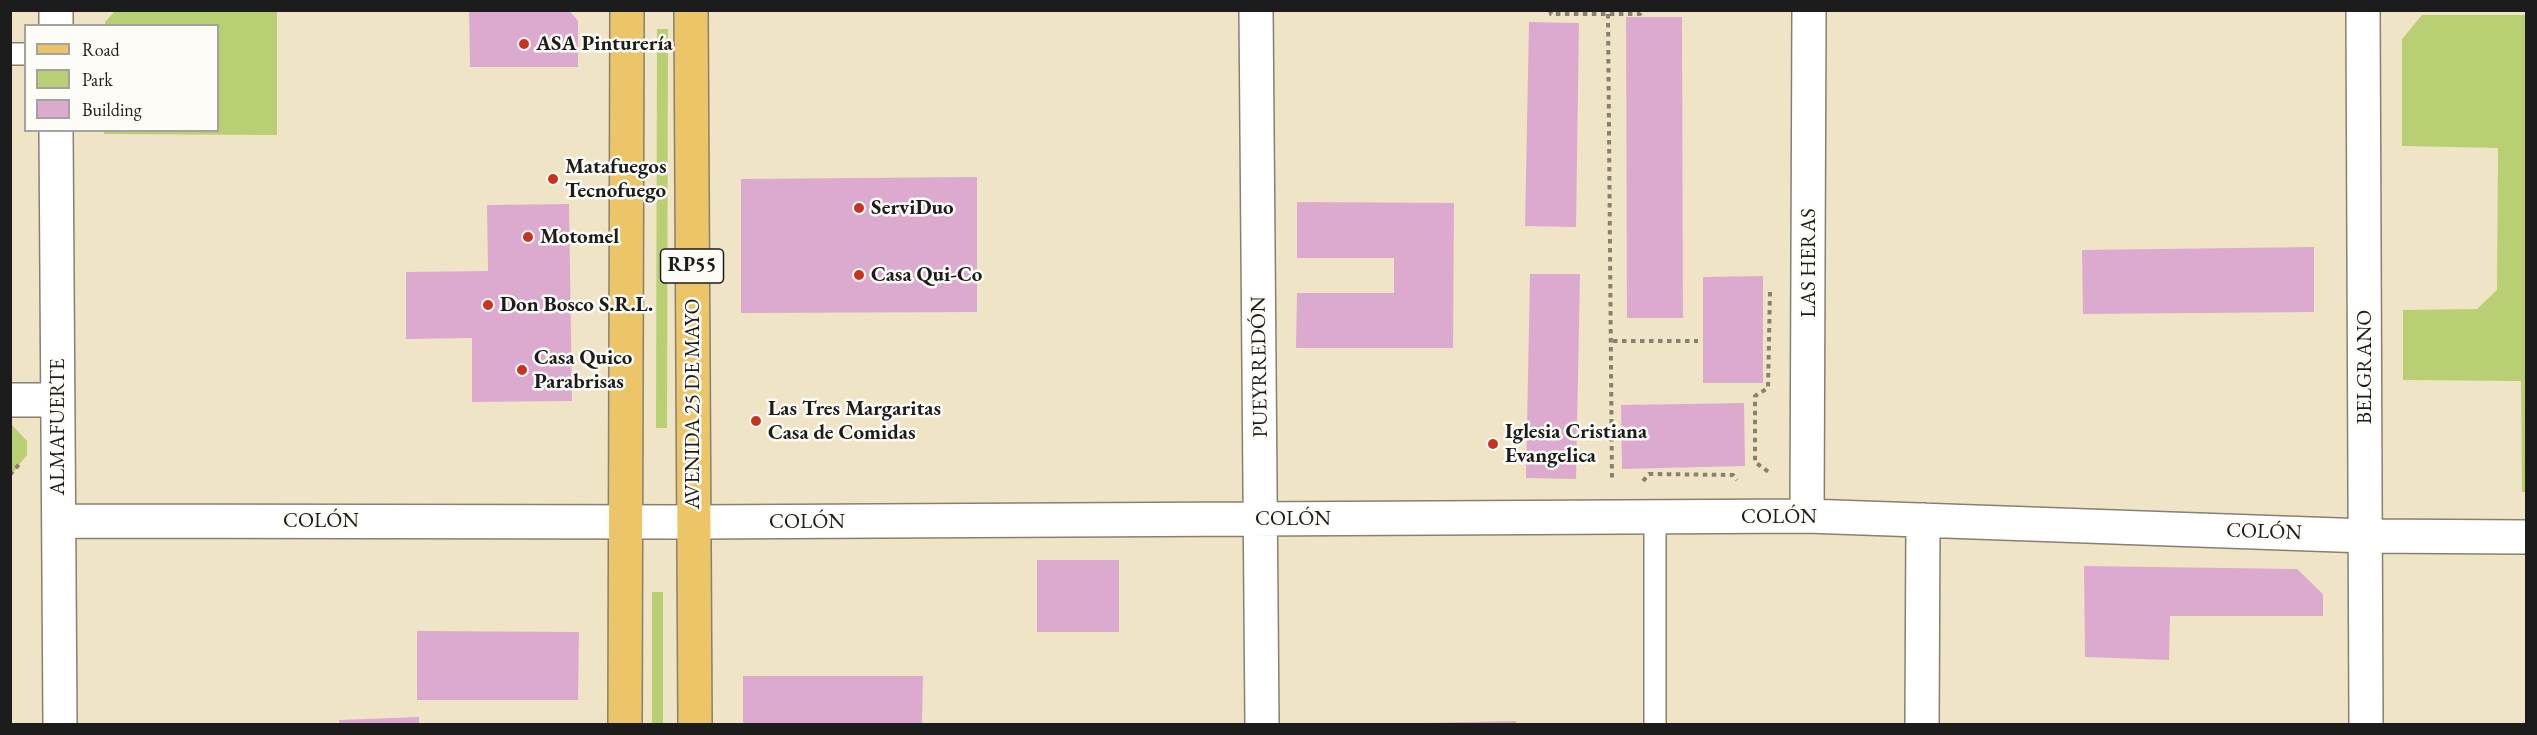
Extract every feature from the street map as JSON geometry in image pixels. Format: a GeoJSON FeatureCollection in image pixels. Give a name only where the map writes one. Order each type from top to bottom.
{"type":"FeatureCollection","features":[{"type":"Feature","properties":{"kind":"main road"},"geometry":{"type":"LineString","coordinates":[[625,724],[627,10]]}},
{"type":"Feature","properties":{"kind":"main road","name":"AVENIDA 25 DE MAYO"},"geometry":{"type":"LineString","coordinates":[[691,10],[694,724]]}},
{"type":"Feature","properties":{"kind":"street","name":"PUEYRREDÓN"},"geometry":{"type":"LineString","coordinates":[[1256,10],[1262,724]]}},
{"type":"Feature","properties":{"kind":"street","name":"LAS HERAS"},"geometry":{"type":"LineString","coordinates":[[1807,516],[1809,10]]}},
{"type":"Feature","properties":{"kind":"street","name":"BELGRANO"},"geometry":{"type":"LineString","coordinates":[[2363,10],[2366,724]]}},
{"type":"Feature","properties":{"kind":"street","name":"ALMAFUERTE"},"geometry":{"type":"LineString","coordinates":[[57,132],[60,724]]}},
{"type":"Feature","properties":{"kind":"street"},"geometry":{"type":"LineString","coordinates":[[10,400],[58,400]]}},
{"type":"Feature","properties":{"kind":"street","name":"COLÓN"},"geometry":{"type":"LineString","coordinates":[[58,521],[693,522],[1807,516],[2366,536],[2526,537]]}},
{"type":"Feature","properties":{"kind":"street"},"geometry":{"type":"LineString","coordinates":[[1922,724],[1923,520]]}},
{"type":"Feature","properties":{"kind":"lane"},"geometry":{"type":"LineString","coordinates":[[1655,517],[1655,724]]}},
{"type":"Feature","properties":{"kind":"path"},"geometry":{"type":"LineString","coordinates":[[1550,10],[1551,14],[1640,14],[1643,10]]}},
{"type":"Feature","properties":{"kind":"path"},"geometry":{"type":"LineString","coordinates":[[1608,14],[1613,341],[1612,486],[1621,486]]}},
{"type":"Feature","properties":{"kind":"path"},"geometry":{"type":"LineString","coordinates":[[1770,287],[1768,388],[1755,396],[1755,462],[1770,471],[1770,478]]}},
{"type":"Feature","properties":{"kind":"path"},"geometry":{"type":"LineString","coordinates":[[1613,341],[1698,340]]}},
{"type":"Feature","properties":{"kind":"path"},"geometry":{"type":"LineString","coordinates":[[10,475],[27,455]]}},
{"type":"Feature","properties":{"kind":"path"},"geometry":{"type":"LineString","coordinates":[[1638,486],[1649,474],[1733,475],[1742,487]]}},
{"type":"Feature","properties":{"kind":"green space"},"geometry":{"type":"Polygon","coordinates":[[[116,10],[277,11],[277,135],[104,134],[104,132],[219,132],[219,24],[105,24],[116,10]]]}},
{"type":"Feature","properties":{"kind":"green space"},"geometry":{"type":"Polygon","coordinates":[[[2422,15],[2526,15],[2526,492],[2522,492],[2521,381],[2403,380],[2403,310],[2477,309],[2497,290],[2498,148],[2402,146],[2402,39],[2422,15]]]}},
{"type":"Feature","properties":{"kind":"green space"},"geometry":{"type":"Polygon","coordinates":[[[657,29],[668,29],[667,428],[656,428],[657,29]]]}},
{"type":"Feature","properties":{"kind":"green space"},"geometry":{"type":"Polygon","coordinates":[[[11,424],[27,441],[27,455],[11,475],[11,424]]]}},
{"type":"Feature","properties":{"kind":"green space"},"geometry":{"type":"Polygon","coordinates":[[[652,592],[663,592],[663,724],[652,724],[652,592]]]}},
{"type":"Feature","properties":{"kind":"building","name":"ASA Pinturería"},"geometry":{"type":"Polygon","coordinates":[[[469,10],[569,10],[578,21],[578,67],[470,67],[469,10]]]}},
{"type":"Feature","properties":{"kind":"building"},"geometry":{"type":"Polygon","coordinates":[[[1626,17],[1682,17],[1683,318],[1627,318],[1626,17]]]}},
{"type":"Feature","properties":{"kind":"building"},"geometry":{"type":"Polygon","coordinates":[[[1529,22],[1579,23],[1576,227],[1525,226],[1529,22]]]}},
{"type":"Feature","properties":{"kind":"building"},"geometry":{"type":"Polygon","coordinates":[[[977,177],[977,312],[741,313],[741,179],[977,177]]]}},
{"type":"Feature","properties":{"kind":"building"},"geometry":{"type":"Polygon","coordinates":[[[1297,202],[1454,203],[1453,348],[1296,348],[1297,293],[1394,293],[1394,258],[1297,258],[1297,202]]]}},
{"type":"Feature","properties":{"kind":"building"},"geometry":{"type":"Polygon","coordinates":[[[569,204],[572,401],[472,402],[472,338],[406,339],[406,272],[488,271],[487,205],[569,204]]]}},
{"type":"Feature","properties":{"kind":"building"},"geometry":{"type":"Polygon","coordinates":[[[2314,247],[2314,312],[2083,314],[2082,250],[2314,247]]]}},
{"type":"Feature","properties":{"kind":"building"},"geometry":{"type":"Polygon","coordinates":[[[1530,274],[1580,274],[1576,479],[1526,478],[1530,274]]]}},
{"type":"Feature","properties":{"kind":"building"},"geometry":{"type":"Polygon","coordinates":[[[1763,276],[1763,383],[1703,383],[1703,277],[1763,276]]]}},
{"type":"Feature","properties":{"kind":"building"},"geometry":{"type":"Polygon","coordinates":[[[1744,403],[1745,466],[1622,469],[1621,405],[1744,403]]]}},
{"type":"Feature","properties":{"kind":"building"},"geometry":{"type":"Polygon","coordinates":[[[1037,560],[1119,560],[1119,632],[1037,632],[1037,560]]]}},
{"type":"Feature","properties":{"kind":"building"},"geometry":{"type":"Polygon","coordinates":[[[2084,566],[2297,569],[2323,594],[2323,616],[2170,616],[2169,660],[2085,657],[2084,566]]]}},
{"type":"Feature","properties":{"kind":"building"},"geometry":{"type":"Polygon","coordinates":[[[417,631],[579,632],[578,700],[417,700],[417,631]]]}},
{"type":"Feature","properties":{"kind":"building"},"geometry":{"type":"Polygon","coordinates":[[[743,676],[923,676],[922,724],[743,724],[743,676]]]}},
{"type":"Feature","properties":{"kind":"building"},"geometry":{"type":"Polygon","coordinates":[[[419,717],[419,724],[339,724],[339,720],[419,717]]]}},
{"type":"Feature","properties":{"kind":"building"},"geometry":{"type":"Polygon","coordinates":[[[1516,721],[1516,724],[1425,724],[1425,723],[1516,721]]]}},
{"type":"Feature","properties":{"kind":"place","name":"ASA Pinturería"},"geometry":{"type":"Point","coordinates":[524,44]}},
{"type":"Feature","properties":{"kind":"place","name":"Matafuegos Tecnofuego"},"geometry":{"type":"Point","coordinates":[553,179]}},
{"type":"Feature","properties":{"kind":"place","name":"ServiDuo"},"geometry":{"type":"Point","coordinates":[859,208]}},
{"type":"Feature","properties":{"kind":"place","name":"Motomel"},"geometry":{"type":"Point","coordinates":[528,237]}},
{"type":"Feature","properties":{"kind":"place","name":"Casa Qui-Co"},"geometry":{"type":"Point","coordinates":[859,275]}},
{"type":"Feature","properties":{"kind":"place","name":"Don Bosco S.R.L."},"geometry":{"type":"Point","coordinates":[488,305]}},
{"type":"Feature","properties":{"kind":"place","name":"Casa Quico Parabrisas"},"geometry":{"type":"Point","coordinates":[522,370]}},
{"type":"Feature","properties":{"kind":"place","name":"Las Tres Margaritas Casa de Comidas"},"geometry":{"type":"Point","coordinates":[756,421]}},
{"type":"Feature","properties":{"kind":"place","name":"Iglesia Cristiana Evangelica"},"geometry":{"type":"Point","coordinates":[1493,444]}}]}
